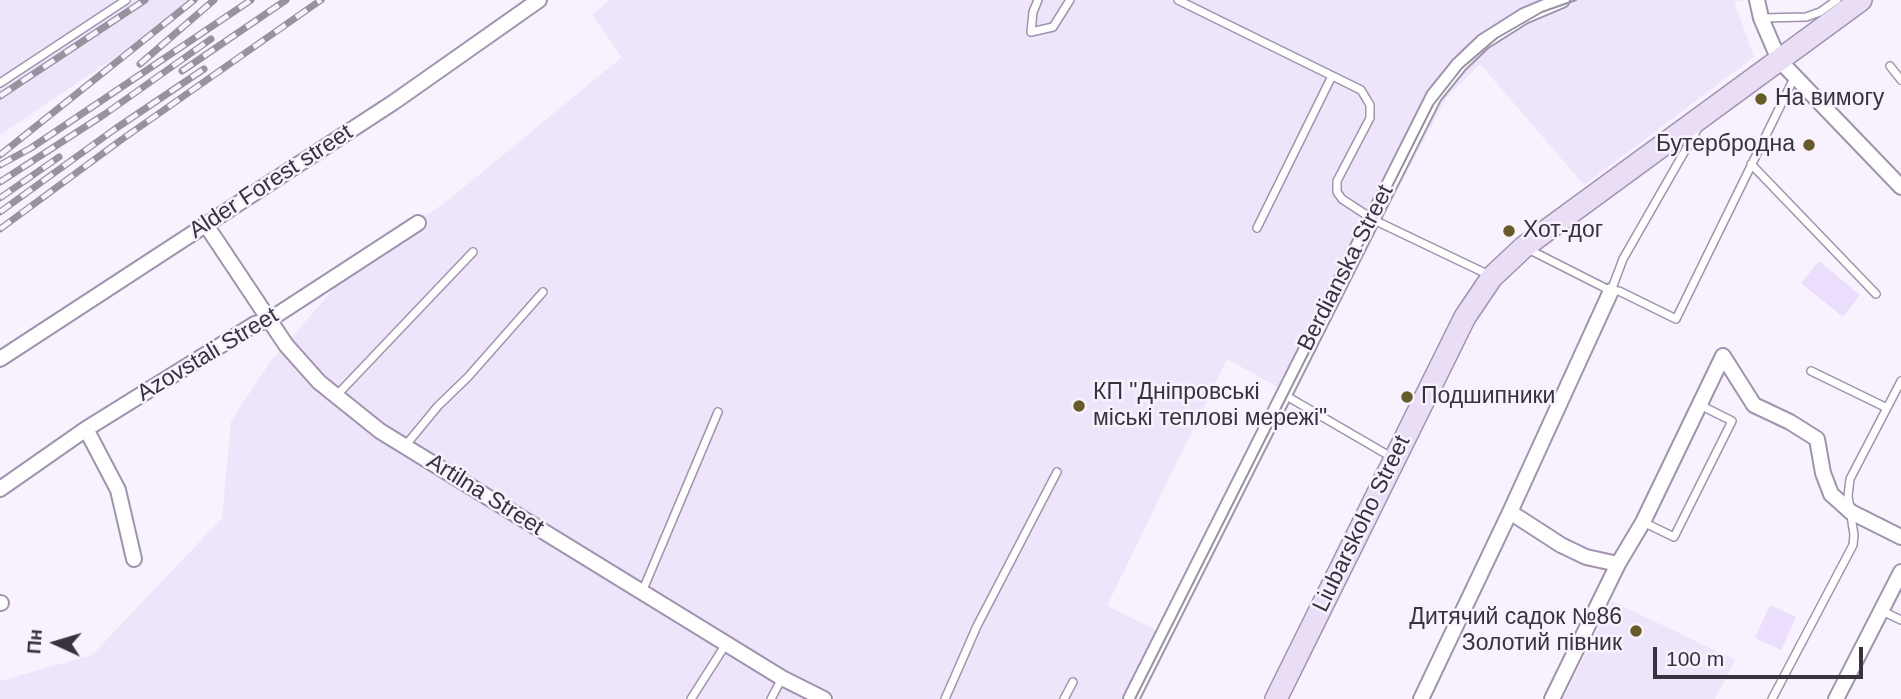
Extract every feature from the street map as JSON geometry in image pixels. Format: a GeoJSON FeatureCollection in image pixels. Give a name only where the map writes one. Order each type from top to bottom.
{"type":"FeatureCollection","features":[{"type":"Feature","properties":{"kind":"main road","name":"Liubarskoho Street"},"geometry":{"type":"LineString","coordinates":[[1276,699],[1465,317],[1492,277],[1524,247],[1861,0]]}},
{"type":"Feature","properties":{"kind":"street","name":"Alder Forest street"},"geometry":{"type":"LineString","coordinates":[[0,359],[394,102],[540,0]]}},
{"type":"Feature","properties":{"kind":"street","name":"Berdianska Street"},"geometry":{"type":"LineString","coordinates":[[1131,699],[1422,118],[1450,75],[1490,37],[1524,16],[1562,0]]}},
{"type":"Feature","properties":{"kind":"street"},"geometry":{"type":"LineString","coordinates":[[1757,0],[1761,18],[1779,60],[1901,187]]}},
{"type":"Feature","properties":{"kind":"street","name":"Azovstali Street"},"geometry":{"type":"LineString","coordinates":[[0,489],[86,429],[255,324],[269,320],[418,223]]}},
{"type":"Feature","properties":{"kind":"street","name":"Artilna Street"},"geometry":{"type":"LineString","coordinates":[[206,225],[286,345],[319,382],[380,431],[782,678],[824,699]]}},
{"type":"Feature","properties":{"kind":"street"},"geometry":{"type":"LineString","coordinates":[[1421,699],[1611,291]]}},
{"type":"Feature","properties":{"kind":"street"},"geometry":{"type":"LineString","coordinates":[[1552,699],[1618,564],[1643,522],[1723,356],[1755,405],[1817,439],[1823,473],[1831,494],[1851,512],[1901,537]]}},
{"type":"Feature","properties":{"kind":"street"},"geometry":{"type":"LineString","coordinates":[[86,429],[118,490],[134,559]]}},
{"type":"Feature","properties":{"kind":"street"},"geometry":{"type":"LineString","coordinates":[[1510,512],[1561,545],[1586,557],[1618,564]]}},
{"type":"Feature","properties":{"kind":"street"},"geometry":{"type":"LineString","coordinates":[[1836,699],[1901,572]]}},
{"type":"Feature","properties":{"kind":"lane"},"geometry":{"type":"LineString","coordinates":[[0,83],[126,0]]}},
{"type":"Feature","properties":{"kind":"lane"},"geometry":{"type":"LineString","coordinates":[[1038,0],[1033,12],[1031,32],[1052,27],[1070,0]]}},
{"type":"Feature","properties":{"kind":"lane"},"geometry":{"type":"LineString","coordinates":[[1178,0],[1360,90],[1370,105],[1370,118],[1337,180],[1337,192],[1342,199],[1371,219],[1492,277]]}},
{"type":"Feature","properties":{"kind":"lane"},"geometry":{"type":"LineString","coordinates":[[1761,18],[1806,18],[1837,0]]}},
{"type":"Feature","properties":{"kind":"lane"},"geometry":{"type":"LineString","coordinates":[[1890,66],[1901,80]]}},
{"type":"Feature","properties":{"kind":"lane"},"geometry":{"type":"LineString","coordinates":[[1257,228],[1332,76]]}},
{"type":"Feature","properties":{"kind":"lane"},"geometry":{"type":"LineString","coordinates":[[1524,247],[1611,291],[1619,291],[1676,318],[1795,76]]}},
{"type":"Feature","properties":{"kind":"lane"},"geometry":{"type":"LineString","coordinates":[[1611,291],[1623,259],[1705,116]]}},
{"type":"Feature","properties":{"kind":"lane"},"geometry":{"type":"LineString","coordinates":[[1751,164],[1877,294]]}},
{"type":"Feature","properties":{"kind":"lane"},"geometry":{"type":"LineString","coordinates":[[336,396],[473,252]]}},
{"type":"Feature","properties":{"kind":"lane"},"geometry":{"type":"LineString","coordinates":[[405,446],[438,406],[468,377],[543,292]]}},
{"type":"Feature","properties":{"kind":"lane"},"geometry":{"type":"LineString","coordinates":[[1811,371],[1887,408]]}},
{"type":"Feature","properties":{"kind":"lane"},"geometry":{"type":"LineString","coordinates":[[1772,699],[1853,545],[1848,496],[1850,478],[1901,381]]}},
{"type":"Feature","properties":{"kind":"lane"},"geometry":{"type":"LineString","coordinates":[[1283,394],[1394,458]]}},
{"type":"Feature","properties":{"kind":"lane"},"geometry":{"type":"LineString","coordinates":[[1643,522],[1674,537],[1732,421],[1700,405]]}},
{"type":"Feature","properties":{"kind":"lane"},"geometry":{"type":"LineString","coordinates":[[642,592],[718,412]]}},
{"type":"Feature","properties":{"kind":"lane"},"geometry":{"type":"LineString","coordinates":[[945,699],[977,626],[1057,472]]}},
{"type":"Feature","properties":{"kind":"lane"},"geometry":{"type":"LineString","coordinates":[[1880,610],[1901,621]]}},
{"type":"Feature","properties":{"kind":"lane"},"geometry":{"type":"LineString","coordinates":[[691,699],[727,643]]}},
{"type":"Feature","properties":{"kind":"lane"},"geometry":{"type":"LineString","coordinates":[[771,699],[782,678]]}},
{"type":"Feature","properties":{"kind":"lane"},"geometry":{"type":"LineString","coordinates":[[1064,699],[1073,682]]}},
{"type":"Feature","properties":{"kind":"shaded area"},"geometry":{"type":"Polygon","coordinates":[[[0,0],[200,0],[0,135],[0,0]]]}},
{"type":"Feature","properties":{"kind":"shaded area"},"geometry":{"type":"Polygon","coordinates":[[[610,0],[1750,0],[1734,1],[1754,57],[1584,185],[1480,64],[1446,98],[1383,218],[1311,323],[1278,387],[1227,359],[1107,606],[1158,631],[1124,699],[0,699],[0,681],[92,655],[222,518],[231,421],[270,362],[352,268],[447,201],[622,57],[592,15],[610,0]]]}},
{"type":"Feature","properties":{"kind":"shaded area"},"geometry":{"type":"Polygon","coordinates":[[[1819,261],[1860,295],[1843,317],[1801,283],[1819,261]]]}},
{"type":"Feature","properties":{"kind":"shaded area","name":"Дитячий садок №86 Золотий півник"},"geometry":{"type":"Polygon","coordinates":[[[1612,601],[1735,660],[1715,699],[1563,699],[1612,601]]]}},
{"type":"Feature","properties":{"kind":"shaded area"},"geometry":{"type":"Polygon","coordinates":[[[1770,605],[1796,617],[1781,650],[1755,638],[1770,605]]]}},
{"type":"Feature","properties":{"kind":"tram line"},"geometry":{"type":"LineString","coordinates":[[1135,699],[1433,105],[1462,68],[1497,38],[1542,12],[1576,0]]}},
{"type":"Feature","properties":{"kind":"railway"},"geometry":{"type":"LineString","coordinates":[[0,96],[145,0]]}},
{"type":"Feature","properties":{"kind":"railway"},"geometry":{"type":"LineString","coordinates":[[0,155],[194,0]]}},
{"type":"Feature","properties":{"kind":"railway"},"geometry":{"type":"LineString","coordinates":[[140,64],[214,0]]}},
{"type":"Feature","properties":{"kind":"railway"},"geometry":{"type":"LineString","coordinates":[[0,165],[31,148],[251,0]]}},
{"type":"Feature","properties":{"kind":"railway"},"geometry":{"type":"LineString","coordinates":[[182,71],[286,0]]}},
{"type":"Feature","properties":{"kind":"railway"},"geometry":{"type":"LineString","coordinates":[[0,229],[121,140],[321,0]]}},
{"type":"Feature","properties":{"kind":"railway"},"geometry":{"type":"LineString","coordinates":[[0,182],[105,114],[211,39]]}},
{"type":"Feature","properties":{"kind":"railway"},"geometry":{"type":"LineString","coordinates":[[0,212],[204,69]]}},
{"type":"Feature","properties":{"kind":"railway"},"geometry":{"type":"LineString","coordinates":[[0,198],[59,157]]}},
{"type":"Feature","properties":{"kind":"place","name":"На вимогу"},"geometry":{"type":"Point","coordinates":[1761,99]}},
{"type":"Feature","properties":{"kind":"place","name":"Бутербродна"},"geometry":{"type":"Point","coordinates":[1809,145]}},
{"type":"Feature","properties":{"kind":"place","name":"Хот-дог"},"geometry":{"type":"Point","coordinates":[1509,231]}},
{"type":"Feature","properties":{"kind":"place","name":"Подшипники"},"geometry":{"type":"Point","coordinates":[1407,397]}},
{"type":"Feature","properties":{"kind":"place","name":"КП \"Дніпровські міські теплові мережі\""},"geometry":{"type":"Point","coordinates":[1079,406]}},
{"type":"Feature","properties":{"kind":"place","name":"Дитячий садок №86 Золотий півник"},"geometry":{"type":"Point","coordinates":[1636,631]}}]}
